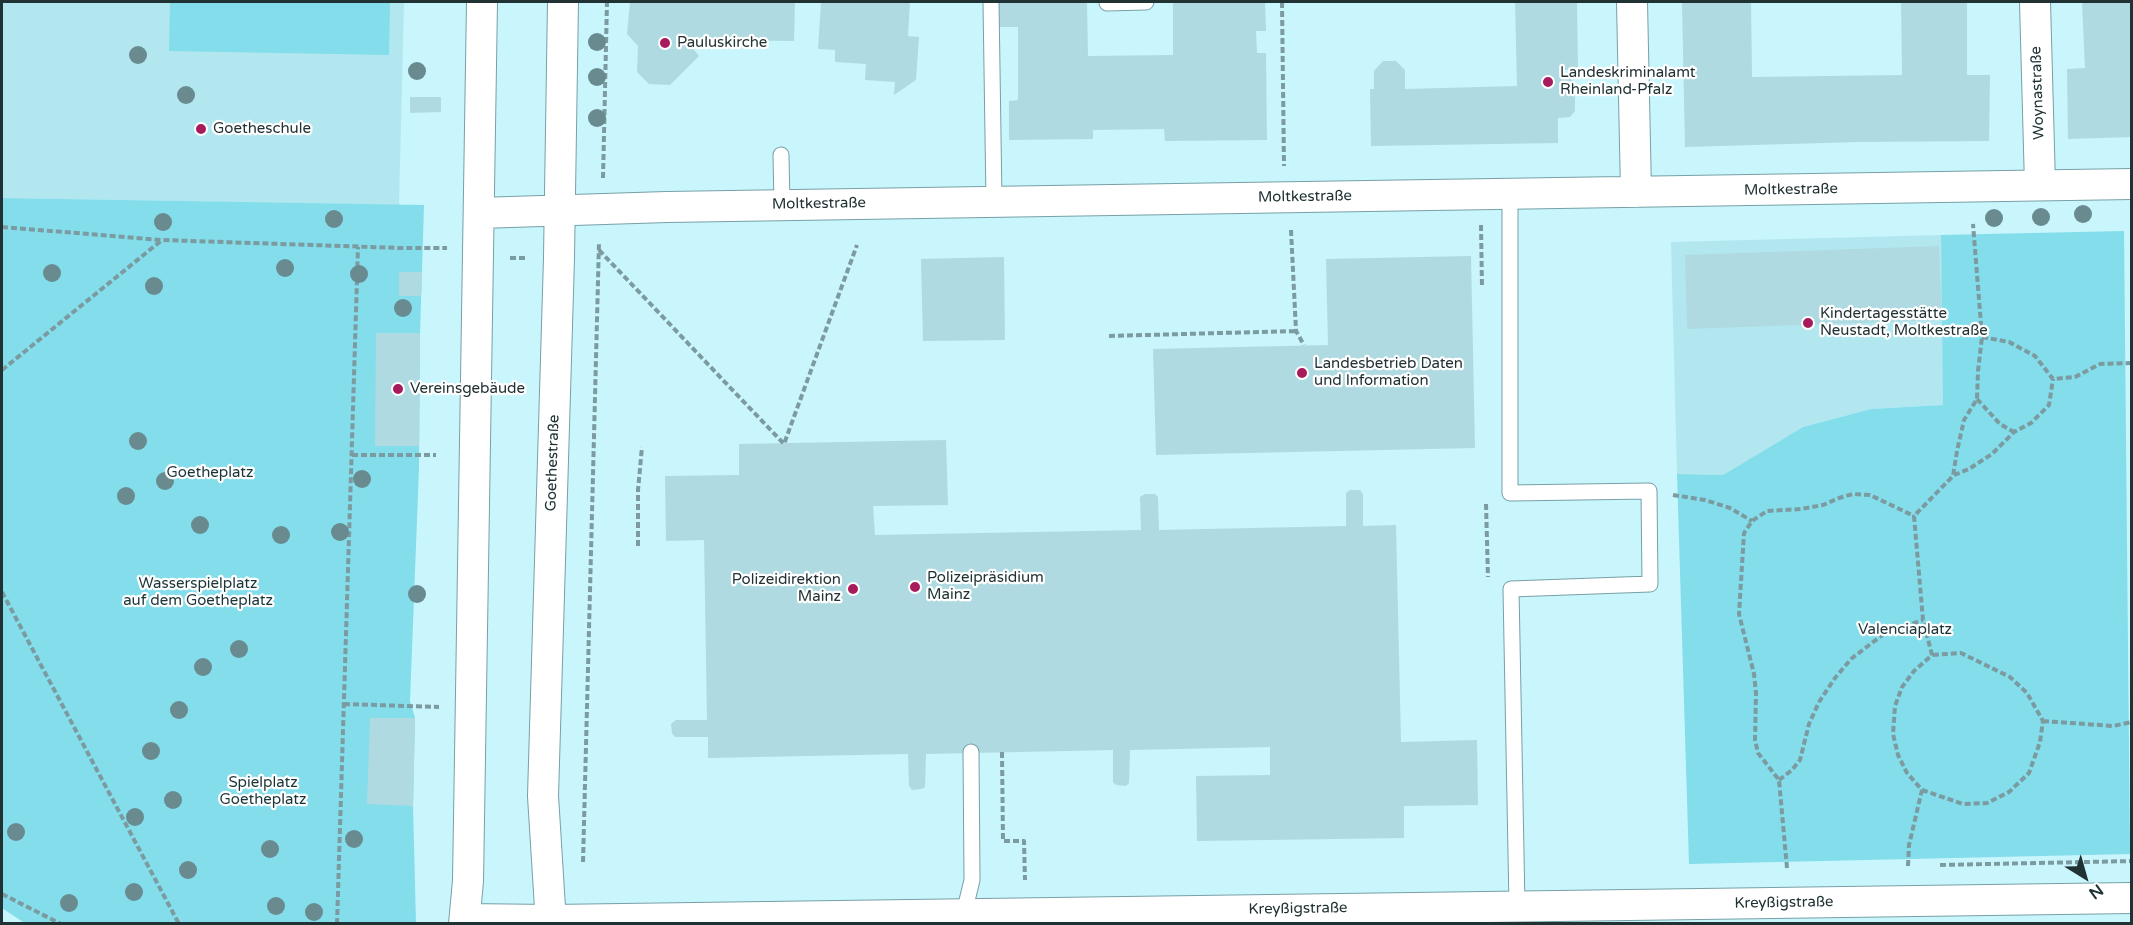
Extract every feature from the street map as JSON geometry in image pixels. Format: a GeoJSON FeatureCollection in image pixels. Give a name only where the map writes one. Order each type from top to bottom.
{"type":"FeatureCollection","features":[{"type":"Feature","properties":{"kind":"street"},"geometry":{"type":"LineString","coordinates":[[465,921],[468,881],[482,2]]}},
{"type":"Feature","properties":{"kind":"street","name":"Goethestraße"},"geometry":{"type":"LineString","coordinates":[[551,922],[543,796],[563,2]]}},
{"type":"Feature","properties":{"kind":"street"},"geometry":{"type":"LineString","coordinates":[[1632,2],[1636,192]]}},
{"type":"Feature","properties":{"kind":"street","name":"Woynastraße"},"geometry":{"type":"LineString","coordinates":[[2035,2],[2040,185]]}},
{"type":"Feature","properties":{"kind":"street","name":"Moltkestraße"},"geometry":{"type":"LineString","coordinates":[[479,213],[782,205],[2132,184]]}},
{"type":"Feature","properties":{"kind":"street","name":"Kreyßigstraße"},"geometry":{"type":"LineString","coordinates":[[465,921],[1184,917],[1517,906],[2132,898]]}},
{"type":"Feature","properties":{"kind":"lane"},"geometry":{"type":"LineString","coordinates":[[991,2],[994,202]]}},
{"type":"Feature","properties":{"kind":"lane"},"geometry":{"type":"LineString","coordinates":[[1107,3],[1146,2]]}},
{"type":"Feature","properties":{"kind":"lane"},"geometry":{"type":"LineString","coordinates":[[781,155],[782,205]]}},
{"type":"Feature","properties":{"kind":"lane"},"geometry":{"type":"LineString","coordinates":[[1510,194],[1510,493],[1649,491],[1650,584],[1511,589],[1517,906]]}},
{"type":"Feature","properties":{"kind":"lane"},"geometry":{"type":"LineString","coordinates":[[964,918],[972,880],[971,752]]}},
{"type":"Feature","properties":{"kind":"path"},"geometry":{"type":"LineString","coordinates":[[603,173],[607,2]]}},
{"type":"Feature","properties":{"kind":"path"},"geometry":{"type":"LineString","coordinates":[[1282,2],[1284,197]]}},
{"type":"Feature","properties":{"kind":"path"},"geometry":{"type":"LineString","coordinates":[[1953,476],[1964,420],[1977,399],[1982,337],[1973,224]]}},
{"type":"Feature","properties":{"kind":"path"},"geometry":{"type":"LineString","coordinates":[[2,227],[162,240],[448,248]]}},
{"type":"Feature","properties":{"kind":"path"},"geometry":{"type":"LineString","coordinates":[[1292,236],[1296,331],[1304,345]]}},
{"type":"Feature","properties":{"kind":"path"},"geometry":{"type":"LineString","coordinates":[[2,370],[162,240]]}},
{"type":"Feature","properties":{"kind":"path"},"geometry":{"type":"LineString","coordinates":[[583,863],[598,249],[784,444],[857,245]]}},
{"type":"Feature","properties":{"kind":"path"},"geometry":{"type":"LineString","coordinates":[[337,924],[358,247]]}},
{"type":"Feature","properties":{"kind":"path"},"geometry":{"type":"LineString","coordinates":[[505,259],[536,258]]}},
{"type":"Feature","properties":{"kind":"path"},"geometry":{"type":"LineString","coordinates":[[1109,336],[1296,331]]}},
{"type":"Feature","properties":{"kind":"path"},"geometry":{"type":"LineString","coordinates":[[1932,655],[1923,620],[1914,516],[1953,476],[1992,454],[2014,432],[2031,423],[2049,405],[2053,379],[2035,356],[2009,342],[1982,337]]}},
{"type":"Feature","properties":{"kind":"path"},"geometry":{"type":"LineString","coordinates":[[2053,379],[2074,377],[2100,364],[2132,363]]}},
{"type":"Feature","properties":{"kind":"path"},"geometry":{"type":"LineString","coordinates":[[1977,399],[2000,424],[2014,432]]}},
{"type":"Feature","properties":{"kind":"path"},"geometry":{"type":"LineString","coordinates":[[638,546],[638,490],[642,447]]}},
{"type":"Feature","properties":{"kind":"path"},"geometry":{"type":"LineString","coordinates":[[352,455],[436,455]]}},
{"type":"Feature","properties":{"kind":"path"},"geometry":{"type":"LineString","coordinates":[[1787,868],[1779,780],[1758,753],[1755,740],[1754,674],[1739,614],[1744,533],[1752,521],[1767,511],[1802,510],[1823,506],[1853,494],[1870,495],[1914,516]]}},
{"type":"Feature","properties":{"kind":"path"},"geometry":{"type":"LineString","coordinates":[[1705,500],[1730,508],[1752,521]]}},
{"type":"Feature","properties":{"kind":"path"},"geometry":{"type":"LineString","coordinates":[[2,592],[179,924]]}},
{"type":"Feature","properties":{"kind":"path"},"geometry":{"type":"LineString","coordinates":[[1779,780],[1800,760],[1809,724],[1819,702],[1851,659],[1886,633],[1923,620]]}},
{"type":"Feature","properties":{"kind":"path"},"geometry":{"type":"LineString","coordinates":[[1961,652],[2010,677],[2027,693],[2043,721],[2040,742],[2029,773],[2009,792],[1987,803],[1963,804],[1922,790],[1907,773],[1898,754],[1893,734],[1895,706],[1902,687],[1914,671],[1932,655],[1961,652]]}},
{"type":"Feature","properties":{"kind":"path"},"geometry":{"type":"LineString","coordinates":[[344,704],[440,707]]}},
{"type":"Feature","properties":{"kind":"path"},"geometry":{"type":"LineString","coordinates":[[2043,721],[2113,726],[2132,722]]}},
{"type":"Feature","properties":{"kind":"path"},"geometry":{"type":"LineString","coordinates":[[1002,752],[1003,841],[1024,841],[1025,880]]}},
{"type":"Feature","properties":{"kind":"path"},"geometry":{"type":"LineString","coordinates":[[1908,866],[1909,845],[1922,790]]}},
{"type":"Feature","properties":{"kind":"path"},"geometry":{"type":"LineString","coordinates":[[2,894],[61,924]]}},
{"type":"Feature","properties":{"kind":"shaded area","name":"Goetheschule"},"geometry":{"type":"Polygon","coordinates":[[[2,2],[404,2],[399,205],[2,198],[2,2]]]}},
{"type":"Feature","properties":{"kind":"shaded area","name":"Kindertagesstätte Neustadt, Moltkestraße"},"geometry":{"type":"Polygon","coordinates":[[[1941,235],[1944,405],[1871,409],[1803,427],[1723,475],[1677,474],[1671,242],[1941,235]]]}},
{"type":"Feature","properties":{"kind":"green space"},"geometry":{"type":"Polygon","coordinates":[[[170,2],[390,2],[389,55],[169,51],[170,2]]]}},
{"type":"Feature","properties":{"kind":"green space","name":"Goetheplatz"},"geometry":{"type":"Polygon","coordinates":[[[2,198],[424,205],[419,468],[410,701],[415,718],[413,806],[416,923],[26,924],[2,908],[2,198]]]}},
{"type":"Feature","properties":{"kind":"green space","name":"Valenciaplatz"},"geometry":{"type":"Polygon","coordinates":[[[2124,231],[2130,854],[1689,864],[1677,474],[1723,475],[1803,427],[1871,409],[1943,405],[1941,235],[2124,231]]]}},
{"type":"Feature","properties":{"kind":"building","name":"Pauluskirche"},"geometry":{"type":"Polygon","coordinates":[[[630,2],[795,2],[794,41],[697,40],[691,46],[699,56],[670,85],[649,84],[637,72],[638,46],[627,34],[630,2]]]}},
{"type":"Feature","properties":{"kind":"building"},"geometry":{"type":"Polygon","coordinates":[[[821,2],[910,2],[908,36],[919,37],[916,80],[894,95],[895,82],[865,80],[866,64],[835,62],[835,50],[818,49],[821,2]]]}},
{"type":"Feature","properties":{"kind":"building"},"geometry":{"type":"Polygon","coordinates":[[[999,2],[1087,2],[1088,56],[1173,55],[1173,2],[1265,2],[1266,31],[1256,31],[1257,53],[1266,53],[1267,140],[1165,141],[1164,129],[1093,130],[1093,139],[1009,140],[1009,101],[1018,100],[1018,27],[999,27],[999,2]]]}},
{"type":"Feature","properties":{"kind":"building"},"geometry":{"type":"Polygon","coordinates":[[[1515,2],[1577,2],[1578,70],[1564,70],[1564,77],[1569,77],[1575,83],[1575,111],[1570,117],[1558,118],[1558,143],[1371,146],[1370,89],[1374,89],[1374,71],[1383,61],[1396,61],[1405,70],[1405,89],[1517,86],[1515,2]]]}},
{"type":"Feature","properties":{"kind":"building"},"geometry":{"type":"Polygon","coordinates":[[[1682,2],[1751,2],[1752,77],[1902,75],[1901,2],[1967,2],[1967,75],[1990,75],[1989,141],[1685,147],[1682,2]]]}},
{"type":"Feature","properties":{"kind":"building"},"geometry":{"type":"Polygon","coordinates":[[[2082,2],[2132,2],[2132,137],[2068,139],[2067,69],[2085,68],[2082,2]]]}},
{"type":"Feature","properties":{"kind":"building"},"geometry":{"type":"Polygon","coordinates":[[[410,97],[441,97],[441,112],[410,113],[410,97]]]}},
{"type":"Feature","properties":{"kind":"building"},"geometry":{"type":"Polygon","coordinates":[[[1939,246],[1942,320],[1687,329],[1685,255],[1939,246]]]}},
{"type":"Feature","properties":{"kind":"building"},"geometry":{"type":"Polygon","coordinates":[[[1471,256],[1475,448],[1156,455],[1153,349],[1328,345],[1326,259],[1471,256]]]}},
{"type":"Feature","properties":{"kind":"building"},"geometry":{"type":"Polygon","coordinates":[[[1004,257],[1005,340],[923,341],[921,259],[1004,257]]]}},
{"type":"Feature","properties":{"kind":"building"},"geometry":{"type":"Polygon","coordinates":[[[399,272],[422,272],[421,296],[399,296],[399,272]]]}},
{"type":"Feature","properties":{"kind":"building","name":"Vereinsgebäude"},"geometry":{"type":"Polygon","coordinates":[[[376,333],[420,333],[419,446],[375,446],[376,333]]]}},
{"type":"Feature","properties":{"kind":"building"},"geometry":{"type":"Polygon","coordinates":[[[946,440],[948,505],[873,506],[875,535],[1141,530],[1140,497],[1145,494],[1155,494],[1158,497],[1159,530],[1346,526],[1346,493],[1350,490],[1360,490],[1363,494],[1363,526],[1396,525],[1401,742],[1477,740],[1478,805],[1404,806],[1404,838],[1197,841],[1196,776],[1270,775],[1270,747],[1130,750],[1129,783],[1126,786],[1116,785],[1113,782],[1113,750],[926,754],[925,787],[912,790],[909,786],[908,754],[708,758],[708,737],[675,737],[671,724],[676,720],[707,720],[704,540],[666,541],[665,476],[739,475],[739,444],[946,440]]]}},
{"type":"Feature","properties":{"kind":"building"},"geometry":{"type":"Polygon","coordinates":[[[370,718],[415,718],[413,806],[367,804],[370,718]]]}},
{"type":"Feature","properties":{"kind":"place","name":"Pauluskirche"},"geometry":{"type":"Point","coordinates":[665,43]}},
{"type":"Feature","properties":{"kind":"place","name":"Landeskriminalamt Rheinland-Pfalz"},"geometry":{"type":"Point","coordinates":[1548,82]}},
{"type":"Feature","properties":{"kind":"place","name":"Goetheschule"},"geometry":{"type":"Point","coordinates":[201,129]}},
{"type":"Feature","properties":{"kind":"place","name":"Kindertagesstätte Neustadt, Moltkestraße"},"geometry":{"type":"Point","coordinates":[1808,323]}},
{"type":"Feature","properties":{"kind":"place","name":"Landesbetrieb Daten und Information"},"geometry":{"type":"Point","coordinates":[1302,373]}},
{"type":"Feature","properties":{"kind":"place","name":"Vereinsgebäude"},"geometry":{"type":"Point","coordinates":[398,389]}},
{"type":"Feature","properties":{"kind":"place","name":"Polizeipräsidium Mainz"},"geometry":{"type":"Point","coordinates":[915,587]}},
{"type":"Feature","properties":{"kind":"place","name":"Polizeidirektion Mainz"},"geometry":{"type":"Point","coordinates":[853,589]}},
{"type":"Feature","properties":{"kind":"park label","name":"Wasserspielplatz auf dem Goetheplatz"},"geometry":{"type":"Point","coordinates":[198,592]}},
{"type":"Feature","properties":{"kind":"park label","name":"Spielplatz Goetheplatz"},"geometry":{"type":"Point","coordinates":[263,792]}}]}
